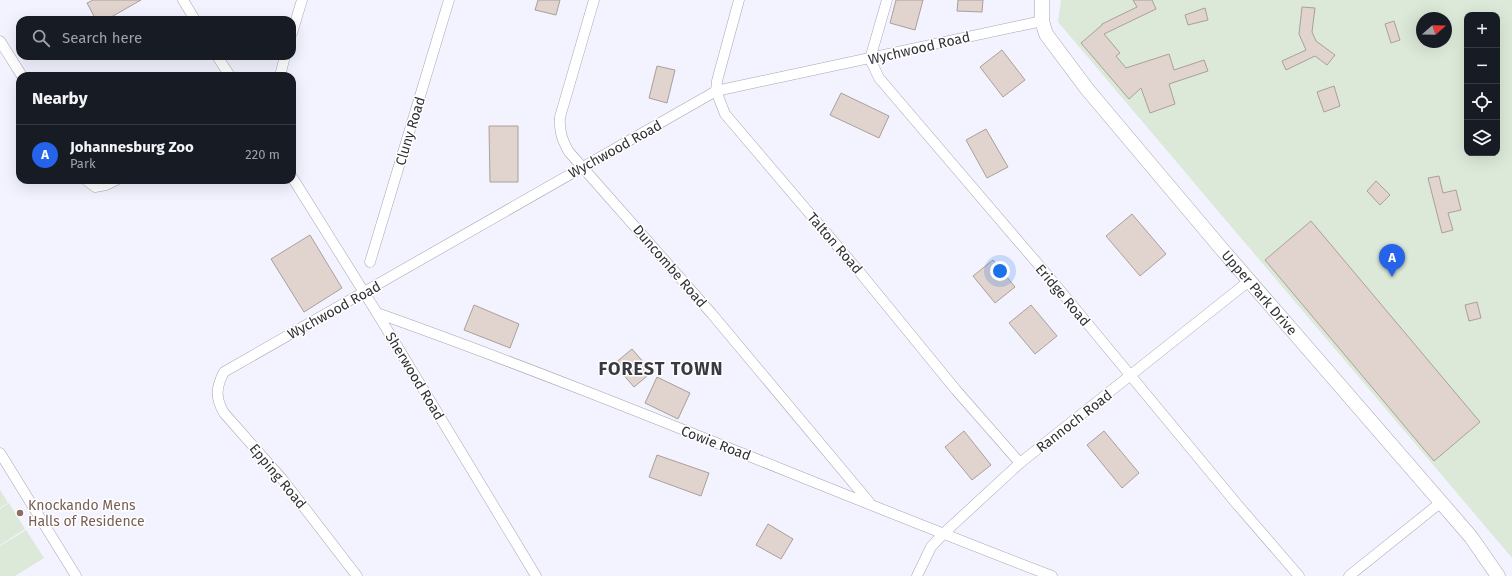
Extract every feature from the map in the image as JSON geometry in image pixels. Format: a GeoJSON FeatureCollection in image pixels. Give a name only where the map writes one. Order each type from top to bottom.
{"type":"FeatureCollection","features":[{"type":"Feature","properties":{"kind":"main road","name":"Upper Park Drive"},"geometry":{"type":"LineString","coordinates":[[1042,0],[1042,21],[1051,43],[1087,89],[1248,281],[1471,537],[1498,576]]}},
{"type":"Feature","properties":{"kind":"street"},"geometry":{"type":"LineString","coordinates":[[183,0],[193,16]]}},
{"type":"Feature","properties":{"kind":"street"},"geometry":{"type":"LineString","coordinates":[[296,20],[302,0]]}},
{"type":"Feature","properties":{"kind":"street","name":"Cluny Road"},"geometry":{"type":"LineString","coordinates":[[370,262],[449,0]]}},
{"type":"Feature","properties":{"kind":"street","name":"Duncombe Road"},"geometry":{"type":"LineString","coordinates":[[594,0],[560,117],[559,129],[562,139],[569,152],[712,314],[871,504]]}},
{"type":"Feature","properties":{"kind":"street"},"geometry":{"type":"LineString","coordinates":[[716,91],[717,80],[740,0]]}},
{"type":"Feature","properties":{"kind":"street"},"geometry":{"type":"LineString","coordinates":[[870,59],[886,0]]}},
{"type":"Feature","properties":{"kind":"street","name":"Wychwood Road"},"geometry":{"type":"LineString","coordinates":[[224,372],[363,294],[716,91],[1042,21]]}},
{"type":"Feature","properties":{"kind":"street"},"geometry":{"type":"LineString","coordinates":[[0,41],[19,72]]}},
{"type":"Feature","properties":{"kind":"street","name":"Eridge Road"},"geometry":{"type":"LineString","coordinates":[[870,59],[874,71],[886,87],[1049,277],[1130,376],[1299,576]]}},
{"type":"Feature","properties":{"kind":"street"},"geometry":{"type":"LineString","coordinates":[[220,60],[228,72]]}},
{"type":"Feature","properties":{"kind":"street"},"geometry":{"type":"LineString","coordinates":[[281,72],[284,60]]}},
{"type":"Feature","properties":{"kind":"street","name":"Talton Road"},"geometry":{"type":"LineString","coordinates":[[716,91],[726,114],[753,148],[857,269],[956,390],[1020,463]]}},
{"type":"Feature","properties":{"kind":"street"},"geometry":{"type":"LineString","coordinates":[[91,184],[96,187],[108,184]]}},
{"type":"Feature","properties":{"kind":"street","name":"Sherwood Road"},"geometry":{"type":"LineString","coordinates":[[296,184],[363,294],[377,313],[536,576]]}},
{"type":"Feature","properties":{"kind":"street","name":"Rannoch Road"},"geometry":{"type":"LineString","coordinates":[[917,576],[931,547],[943,534],[1020,463],[1248,281]]}},
{"type":"Feature","properties":{"kind":"street","name":"Cowie Road"},"geometry":{"type":"LineString","coordinates":[[377,313],[453,341],[1052,576]]}},
{"type":"Feature","properties":{"kind":"street","name":"Epping Road"},"geometry":{"type":"LineString","coordinates":[[224,372],[216,391],[218,402],[224,413],[282,480],[358,576]]}},
{"type":"Feature","properties":{"kind":"street"},"geometry":{"type":"LineString","coordinates":[[0,453],[76,576]]}},
{"type":"Feature","properties":{"kind":"street"},"geometry":{"type":"LineString","coordinates":[[1349,576],[1440,503]]}},
{"type":"Feature","properties":{"kind":"green space"},"geometry":{"type":"Polygon","coordinates":[[[1061,0],[1512,0],[1512,558],[1058,22],[1061,0]]]}},
{"type":"Feature","properties":{"kind":"green space"},"geometry":{"type":"Polygon","coordinates":[[[0,490],[8,503],[0,508],[0,490]]]}},
{"type":"Feature","properties":{"kind":"green space"},"geometry":{"type":"Polygon","coordinates":[[[9,503],[25,529],[0,545],[0,509],[9,503]]]}},
{"type":"Feature","properties":{"kind":"green space"},"geometry":{"type":"Polygon","coordinates":[[[26,530],[44,558],[15,576],[0,576],[0,546],[26,530]]]}},
{"type":"Feature","properties":{"kind":"building"},"geometry":{"type":"Polygon","coordinates":[[[93,0],[141,0],[113,16],[94,16],[87,3],[93,0]]]}},
{"type":"Feature","properties":{"kind":"building"},"geometry":{"type":"Polygon","coordinates":[[[538,0],[560,0],[556,15],[535,10],[538,0]]]}},
{"type":"Feature","properties":{"kind":"building"},"geometry":{"type":"Polygon","coordinates":[[[896,0],[923,0],[915,30],[890,23],[896,0]]]}},
{"type":"Feature","properties":{"kind":"building"},"geometry":{"type":"Polygon","coordinates":[[[958,0],[983,0],[982,12],[957,11],[958,0]]]}},
{"type":"Feature","properties":{"kind":"building"},"geometry":{"type":"Polygon","coordinates":[[[1133,0],[1152,0],[1156,9],[1104,34],[1120,53],[1116,56],[1126,68],[1169,54],[1174,70],[1204,60],[1208,71],[1169,84],[1175,104],[1150,113],[1141,88],[1129,99],[1081,43],[1102,24],[1137,7],[1133,0]]]}},
{"type":"Feature","properties":{"kind":"building"},"geometry":{"type":"Polygon","coordinates":[[[1302,7],[1315,8],[1312,32],[1316,41],[1335,55],[1327,65],[1315,56],[1286,70],[1282,61],[1306,50],[1299,34],[1302,7]]]}},
{"type":"Feature","properties":{"kind":"building"},"geometry":{"type":"Polygon","coordinates":[[[1205,8],[1208,20],[1188,25],[1185,15],[1205,8]]]}},
{"type":"Feature","properties":{"kind":"building"},"geometry":{"type":"Polygon","coordinates":[[[1394,21],[1400,40],[1391,43],[1385,24],[1394,21]]]}},
{"type":"Feature","properties":{"kind":"building"},"geometry":{"type":"Polygon","coordinates":[[[1002,50],[1025,80],[1003,97],[980,67],[1002,50]]]}},
{"type":"Feature","properties":{"kind":"building"},"geometry":{"type":"Polygon","coordinates":[[[657,66],[675,70],[667,103],[649,98],[657,66]]]}},
{"type":"Feature","properties":{"kind":"building"},"geometry":{"type":"Polygon","coordinates":[[[1334,86],[1340,106],[1324,112],[1317,92],[1334,86]]]}},
{"type":"Feature","properties":{"kind":"building"},"geometry":{"type":"Polygon","coordinates":[[[841,93],[889,116],[879,138],[830,115],[841,93]]]}},
{"type":"Feature","properties":{"kind":"building"},"geometry":{"type":"Polygon","coordinates":[[[489,126],[518,126],[518,182],[490,182],[489,126]]]}},
{"type":"Feature","properties":{"kind":"building"},"geometry":{"type":"Polygon","coordinates":[[[986,129],[1008,167],[987,178],[966,140],[986,129]]]}},
{"type":"Feature","properties":{"kind":"building"},"geometry":{"type":"Polygon","coordinates":[[[1439,176],[1443,193],[1456,190],[1461,210],[1448,213],[1453,230],[1442,233],[1428,178],[1439,176]]]}},
{"type":"Feature","properties":{"kind":"building"},"geometry":{"type":"Polygon","coordinates":[[[1376,181],[1390,195],[1380,205],[1367,191],[1376,181]]]}},
{"type":"Feature","properties":{"kind":"building"},"geometry":{"type":"Polygon","coordinates":[[[1132,214],[1166,254],[1140,276],[1106,236],[1132,214]]]}},
{"type":"Feature","properties":{"kind":"building"},"geometry":{"type":"Polygon","coordinates":[[[1311,221],[1480,422],[1434,461],[1265,260],[1311,221]]]}},
{"type":"Feature","properties":{"kind":"building"},"geometry":{"type":"Polygon","coordinates":[[[310,235],[342,288],[304,312],[271,259],[310,235]]]}},
{"type":"Feature","properties":{"kind":"building"},"geometry":{"type":"Polygon","coordinates":[[[993,260],[1015,287],[995,303],[973,276],[993,260]]]}},
{"type":"Feature","properties":{"kind":"building"},"geometry":{"type":"Polygon","coordinates":[[[1477,302],[1481,318],[1469,321],[1465,305],[1477,302]]]}},
{"type":"Feature","properties":{"kind":"building"},"geometry":{"type":"Polygon","coordinates":[[[474,305],[519,324],[510,348],[464,330],[474,305]]]}},
{"type":"Feature","properties":{"kind":"building"},"geometry":{"type":"Polygon","coordinates":[[[1031,305],[1057,336],[1035,354],[1009,323],[1031,305]]]}},
{"type":"Feature","properties":{"kind":"building"},"geometry":{"type":"Polygon","coordinates":[[[632,349],[652,372],[634,387],[614,364],[632,349]]]}},
{"type":"Feature","properties":{"kind":"building"},"geometry":{"type":"Polygon","coordinates":[[[657,377],[690,393],[678,419],[645,403],[657,377]]]}},
{"type":"Feature","properties":{"kind":"building"},"geometry":{"type":"Polygon","coordinates":[[[964,431],[991,465],[972,480],[945,447],[964,431]]]}},
{"type":"Feature","properties":{"kind":"building"},"geometry":{"type":"Polygon","coordinates":[[[1104,431],[1139,473],[1122,488],[1087,445],[1104,431]]]}},
{"type":"Feature","properties":{"kind":"building"},"geometry":{"type":"Polygon","coordinates":[[[657,455],[709,473],[701,496],[649,477],[657,455]]]}},
{"type":"Feature","properties":{"kind":"building"},"geometry":{"type":"Polygon","coordinates":[[[768,524],[793,539],[781,559],[756,545],[768,524]]]}},
{"type":"Feature","properties":{"kind":"place","name":"Johannesburg Zoo"},"geometry":{"type":"Point","coordinates":[1392,277]}},
{"type":"Feature","properties":{"kind":"place","name":"Knockando Mens Halls of Residence"},"geometry":{"type":"Point","coordinates":[20,513]}},
{"type":"Feature","properties":{"kind":"district","name":"FOREST TOWN"},"geometry":{"type":"Point","coordinates":[661,369]}}]}
